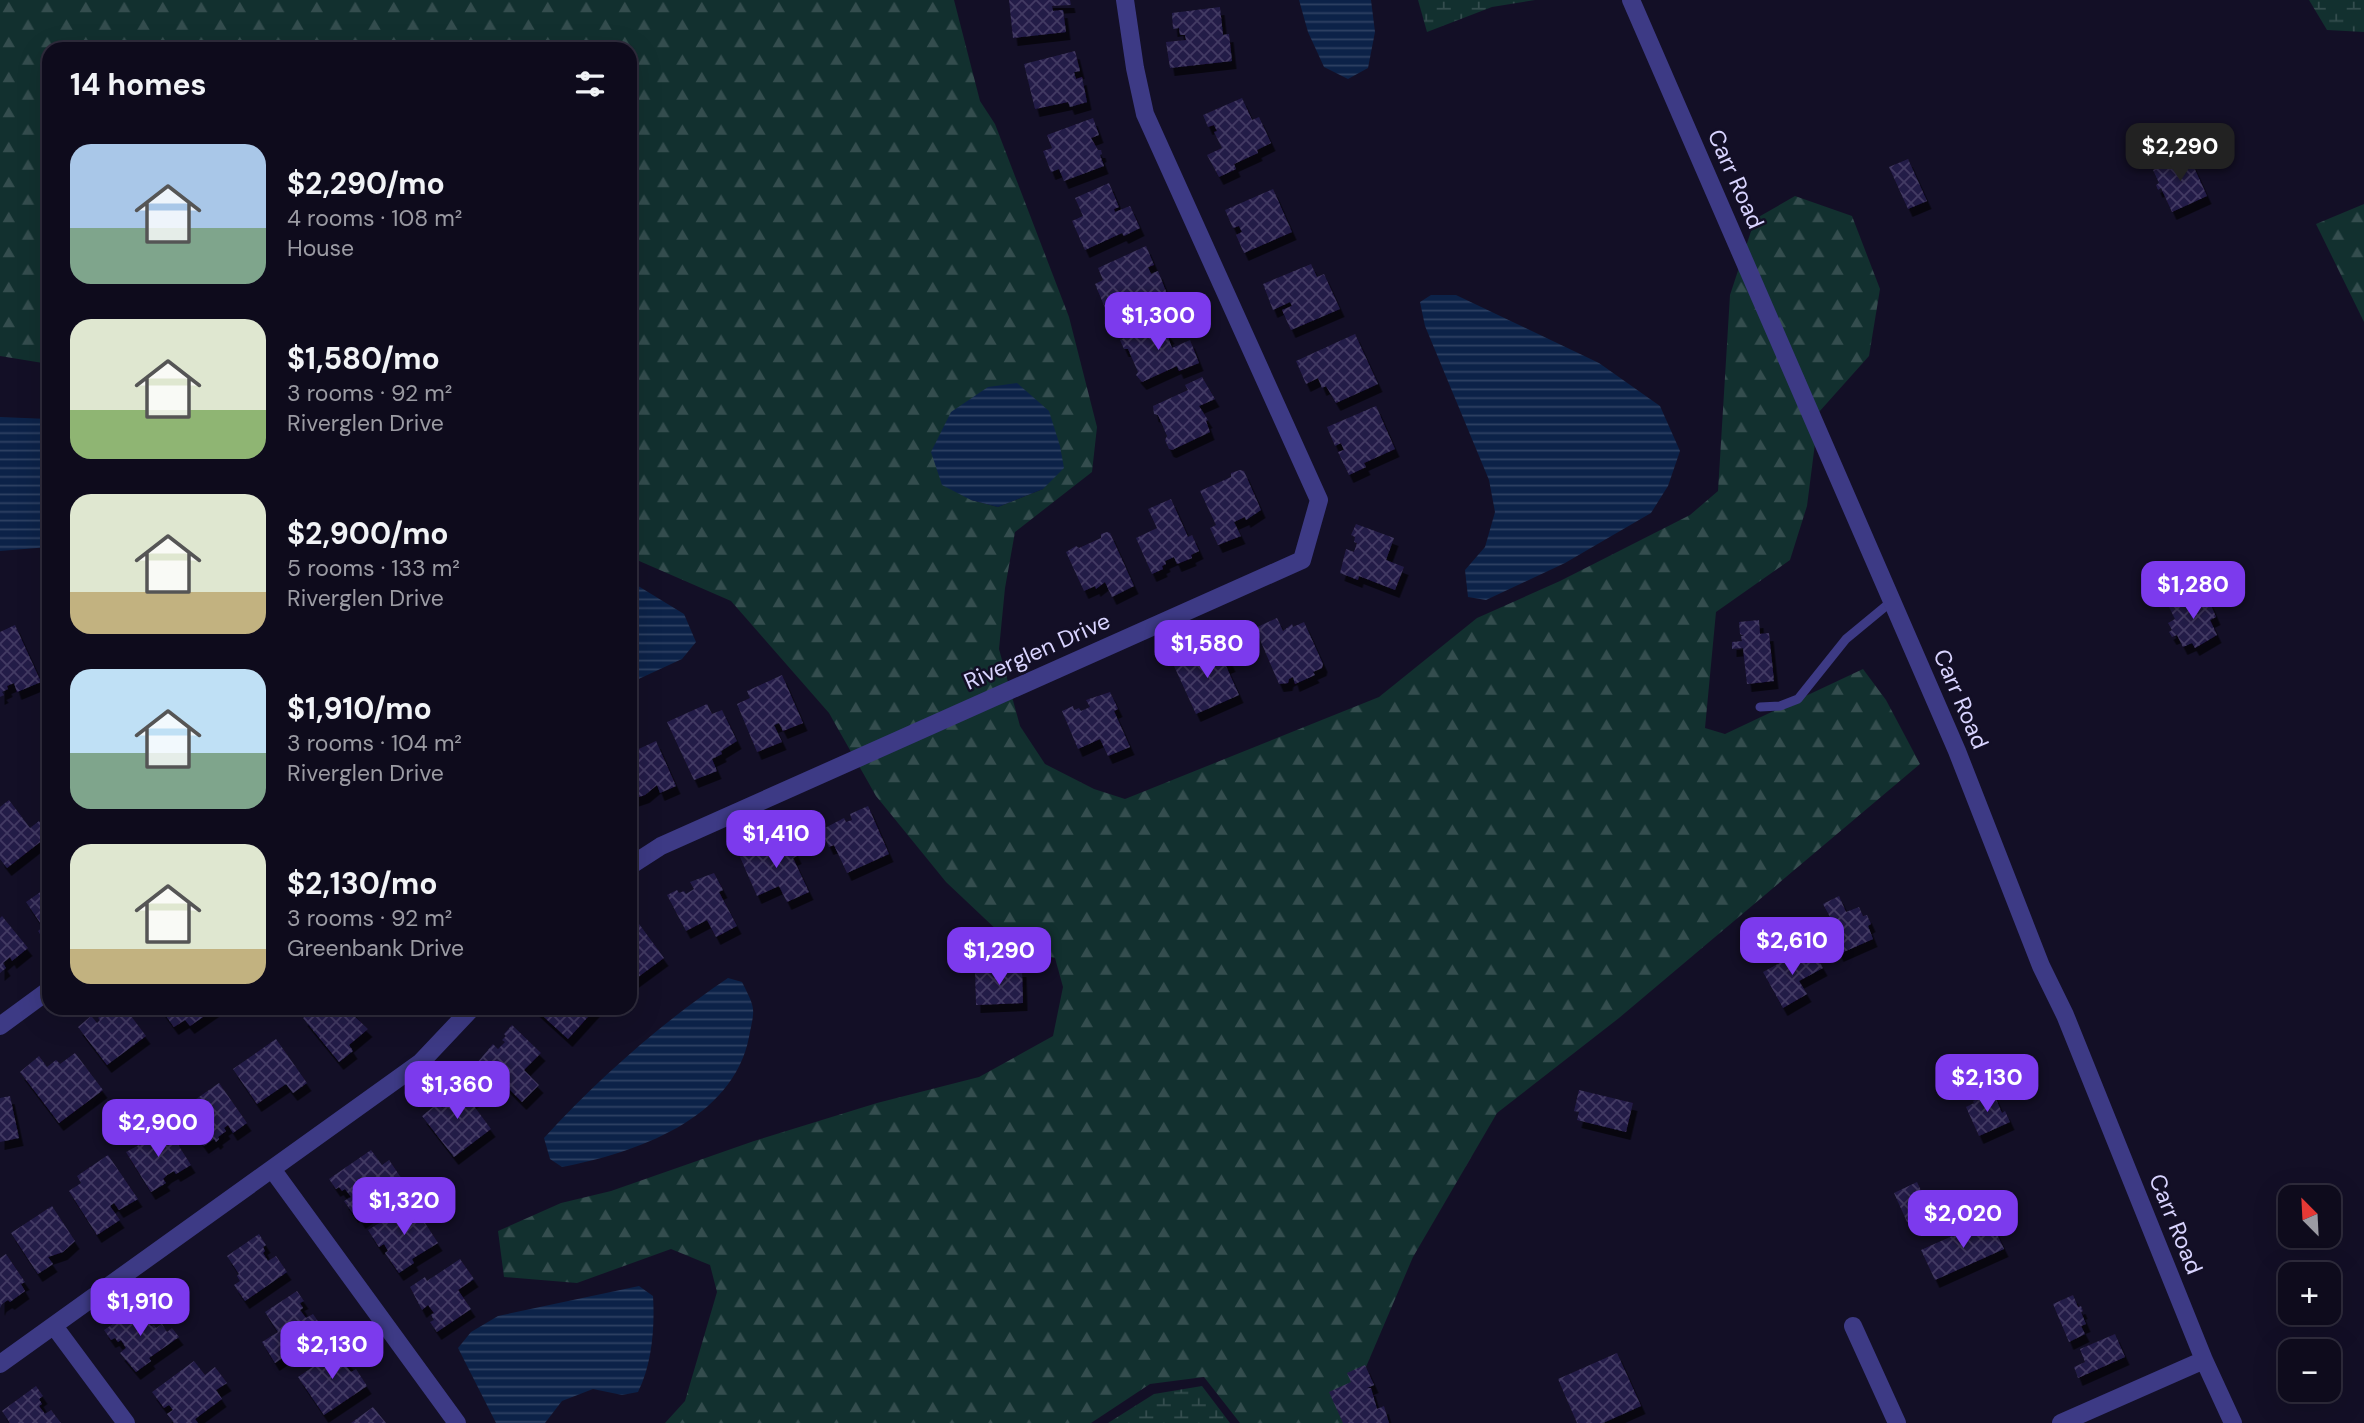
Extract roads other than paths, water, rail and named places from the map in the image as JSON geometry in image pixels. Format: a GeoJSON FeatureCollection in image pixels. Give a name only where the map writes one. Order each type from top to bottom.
{"type":"FeatureCollection","features":[{"type":"Feature","properties":{"kind":"street","name":"Riverglen Drive"},"geometry":{"type":"LineString","coordinates":[[637,861],[661,846],[1302,560],[1319,500],[1145,114],[1125,0]]}},
{"type":"Feature","properties":{"kind":"street","name":"Carr Road"},"geometry":{"type":"LineString","coordinates":[[1631,0],[1957,751],[2042,966],[2232,1423]]}},
{"type":"Feature","properties":{"kind":"street"},"geometry":{"type":"LineString","coordinates":[[0,1026],[42,995]]}},
{"type":"Feature","properties":{"kind":"street"},"geometry":{"type":"LineString","coordinates":[[0,1364],[422,1062],[466,1015]]}},
{"type":"Feature","properties":{"kind":"street"},"geometry":{"type":"LineString","coordinates":[[272,1169],[457,1423]]}},
{"type":"Feature","properties":{"kind":"street"},"geometry":{"type":"LineString","coordinates":[[54,1326],[126,1423]]}},
{"type":"Feature","properties":{"kind":"street"},"geometry":{"type":"LineString","coordinates":[[1853,1326],[1897,1423]]}},
{"type":"Feature","properties":{"kind":"street"},"geometry":{"type":"LineString","coordinates":[[2061,1423],[2204,1360]]}},
{"type":"Feature","properties":{"kind":"lane"},"geometry":{"type":"LineString","coordinates":[[1759,707],[1780,706],[1798,699],[1846,639],[1892,601]]}},
{"type":"Feature","properties":{"kind":"water"},"geometry":{"type":"Polygon","coordinates":[[[1299,0],[1371,0],[1375,32],[1368,68],[1348,79],[1324,67],[1308,32],[1299,0]]]}},
{"type":"Feature","properties":{"kind":"water"},"geometry":{"type":"Polygon","coordinates":[[[1431,295],[1456,295],[1599,363],[1660,406],[1680,451],[1668,486],[1651,513],[1565,563],[1486,600],[1468,597],[1465,570],[1485,547],[1495,512],[1489,480],[1425,326],[1420,302],[1431,295]]]}},
{"type":"Feature","properties":{"kind":"water"},"geometry":{"type":"Polygon","coordinates":[[[1017,383],[1049,411],[1064,468],[1043,489],[998,507],[971,500],[942,485],[931,452],[951,412],[988,387],[1017,383]]]}},
{"type":"Feature","properties":{"kind":"water"},"geometry":{"type":"Polygon","coordinates":[[[0,417],[42,419],[42,548],[0,551],[0,417]]]}},
{"type":"Feature","properties":{"kind":"water"},"geometry":{"type":"Polygon","coordinates":[[[637,585],[684,614],[696,642],[682,659],[637,680],[637,585]]]}},
{"type":"Feature","properties":{"kind":"water"},"geometry":{"type":"Polygon","coordinates":[[[728,978],[742,982],[752,1004],[753,1014],[749,1037],[739,1066],[723,1090],[702,1111],[649,1142],[562,1167],[550,1159],[544,1138],[565,1116],[608,1073],[655,1033],[728,978]]]}},
{"type":"Feature","properties":{"kind":"water"},"geometry":{"type":"Polygon","coordinates":[[[639,1286],[653,1296],[653,1320],[652,1345],[638,1392],[622,1395],[593,1389],[562,1401],[545,1423],[496,1423],[458,1348],[471,1332],[498,1316],[639,1286]]]}}]}
